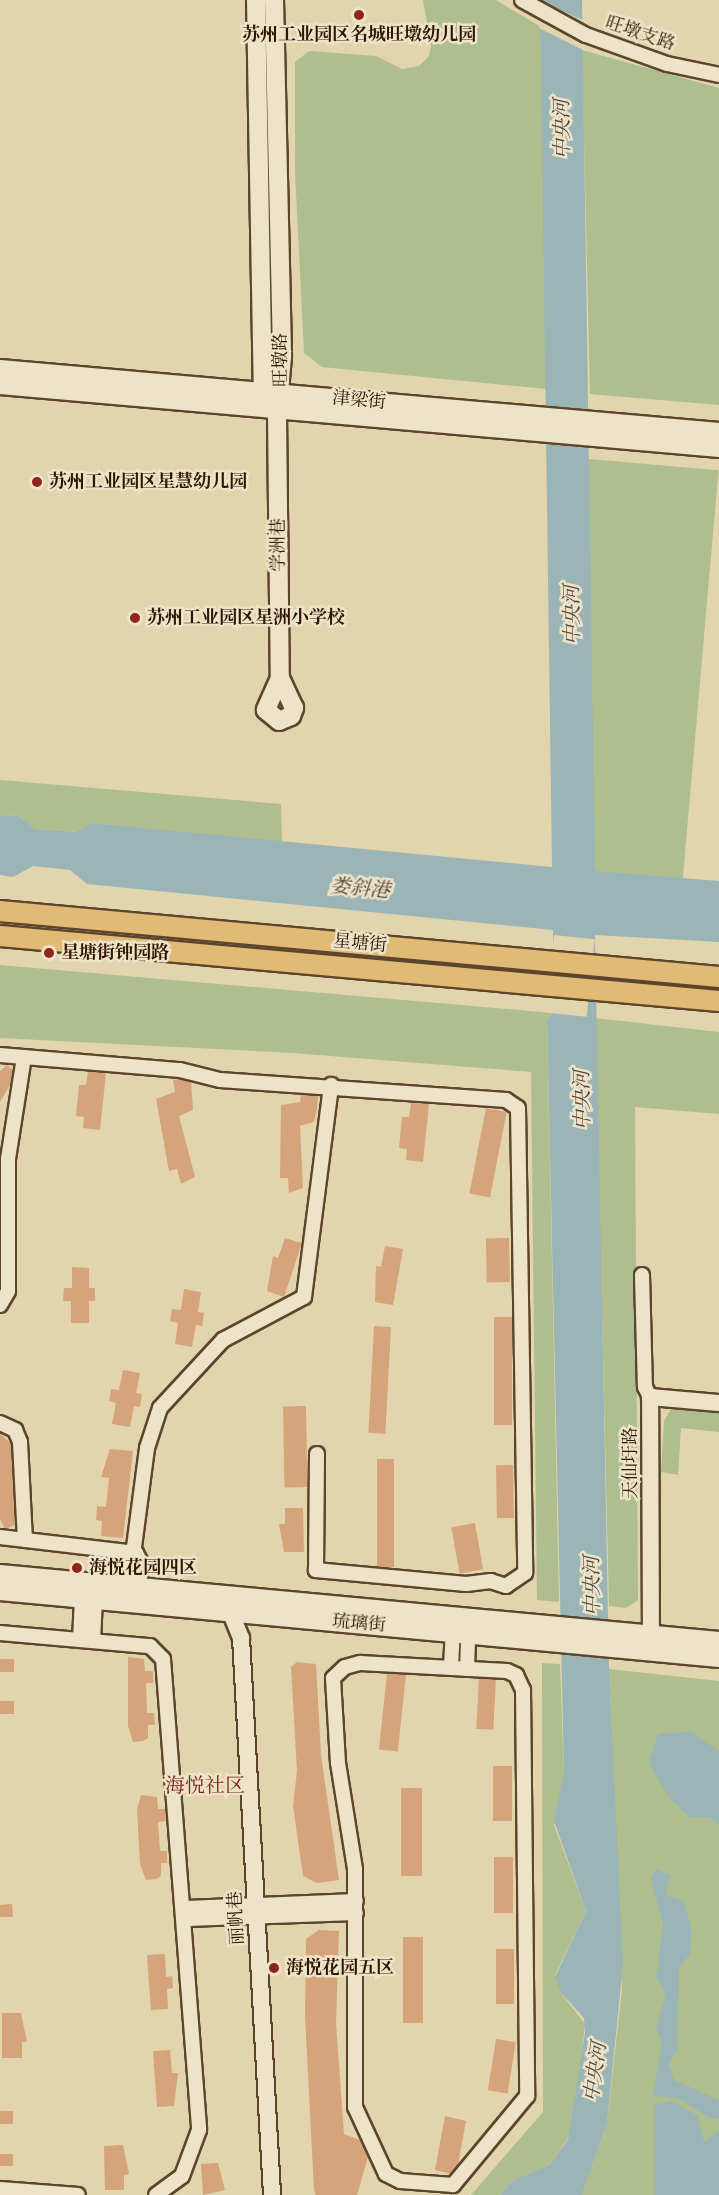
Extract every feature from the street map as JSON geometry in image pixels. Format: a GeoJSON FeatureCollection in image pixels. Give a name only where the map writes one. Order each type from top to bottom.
{"type":"FeatureCollection","features":[{"type":"Feature","properties":{"kind":"main road","name":"旺墩路"},"geometry":{"type":"LineString","coordinates":[[255,0],[263,392]]}},
{"type":"Feature","properties":{"kind":"main road","name":"旺墩路"},"geometry":{"type":"LineString","coordinates":[[274,0],[280,403]]}},
{"type":"Feature","properties":{"kind":"main road","name":"津梁街"},"geometry":{"type":"LineString","coordinates":[[0,369],[263,392],[280,403]]}},
{"type":"Feature","properties":{"kind":"main road","name":"津梁街"},"geometry":{"type":"LineString","coordinates":[[0,385],[280,403],[591,431],[719,448]]}},
{"type":"Feature","properties":{"kind":"main road","name":"学洲巷"},"geometry":{"type":"LineString","coordinates":[[280,403],[280,678]]}},
{"type":"Feature","properties":{"kind":"main road","name":"津梁街"},"geometry":{"type":"LineString","coordinates":[[591,431],[719,432]]}},
{"type":"Feature","properties":{"kind":"main road","name":"星塘街"},"geometry":{"type":"LineString","coordinates":[[0,911],[719,977]]}},
{"type":"Feature","properties":{"kind":"main road","name":"星塘街"},"geometry":{"type":"LineString","coordinates":[[0,936],[719,1001]]}},
{"type":"Feature","properties":{"kind":"main road","name":"琉璃街"},"geometry":{"type":"LineString","coordinates":[[0,1574],[134,1585],[226,1602]]}},
{"type":"Feature","properties":{"kind":"main road","name":"琉璃街"},"geometry":{"type":"LineString","coordinates":[[0,1591],[88,1598],[226,1602],[609,1638],[651,1643],[719,1658]]}},
{"type":"Feature","properties":{"kind":"main road","name":"琉璃街"},"geometry":{"type":"LineString","coordinates":[[255,1605],[461,1634],[560,1634]]}},
{"type":"Feature","properties":{"kind":"main road","name":"琉璃街"},"geometry":{"type":"LineString","coordinates":[[651,1643],[719,1641]]}},
{"type":"Feature","properties":{"kind":"street","name":"旺墩支路"},"geometry":{"type":"LineString","coordinates":[[522,0],[586,35],[667,64],[719,75]]}},
{"type":"Feature","properties":{"kind":"street"},"geometry":{"type":"LineString","coordinates":[[0,1055],[180,1070],[220,1080],[331,1085],[506,1100],[518,1108],[525,1573],[507,1586],[491,1581],[466,1584],[316,1570],[317,1454]]}},
{"type":"Feature","properties":{"kind":"street"},"geometry":{"type":"LineString","coordinates":[[0,1305],[8,1291],[8,1158],[24,1057]]}},
{"type":"Feature","properties":{"kind":"street"},"geometry":{"type":"LineString","coordinates":[[134,1585],[141,1563],[136,1553],[147,1448],[164,1401],[223,1340],[304,1297],[331,1085]]}},
{"type":"Feature","properties":{"kind":"street","name":"天仙圩路"},"geometry":{"type":"LineString","coordinates":[[642,1275],[645,1388],[650,1397],[651,1643]]}},
{"type":"Feature","properties":{"kind":"street"},"geometry":{"type":"LineString","coordinates":[[650,1397],[719,1403]]}},
{"type":"Feature","properties":{"kind":"street"},"geometry":{"type":"LineString","coordinates":[[0,1423],[15,1430],[20,1442],[25,1540]]}},
{"type":"Feature","properties":{"kind":"street"},"geometry":{"type":"LineString","coordinates":[[0,1537],[136,1553]]}},
{"type":"Feature","properties":{"kind":"street"},"geometry":{"type":"LineString","coordinates":[[86,1640],[88,1598]]}},
{"type":"Feature","properties":{"kind":"street","name":"丽帆巷"},"geometry":{"type":"LineString","coordinates":[[226,1602],[241,1638],[272,2195]]}},
{"type":"Feature","properties":{"kind":"street"},"geometry":{"type":"LineString","coordinates":[[241,1638],[255,1605]]}},
{"type":"Feature","properties":{"kind":"street"},"geometry":{"type":"LineString","coordinates":[[0,1633],[150,1646],[163,1659],[186,1914],[199,2130],[192,2161],[182,2176],[156,2195]]}},
{"type":"Feature","properties":{"kind":"street"},"geometry":{"type":"LineString","coordinates":[[451,1667],[461,1634]]}},
{"type":"Feature","properties":{"kind":"street"},"geometry":{"type":"LineString","coordinates":[[461,1634],[467,1668]]}},
{"type":"Feature","properties":{"kind":"street"},"geometry":{"type":"LineString","coordinates":[[360,1663],[467,1668],[507,1671],[516,1675],[523,1690],[527,2096],[453,2185],[392,2179],[381,2167],[357,2114],[356,1907],[338,1763],[334,1673],[360,1663]]}},
{"type":"Feature","properties":{"kind":"street"},"geometry":{"type":"LineString","coordinates":[[186,1914],[356,1907]]}},
{"type":"Feature","properties":{"kind":"street"},"geometry":{"type":"LineString","coordinates":[[0,2189],[78,2195]]}},
{"type":"Feature","properties":{"kind":"green space"},"geometry":{"type":"Polygon","coordinates":[[[423,0],[496,0],[541,27],[547,389],[322,367],[304,353],[295,172],[295,62],[309,51],[376,56],[402,69],[419,66],[429,56],[431,45],[423,0]]]}},
{"type":"Feature","properties":{"kind":"green space"},"geometry":{"type":"Polygon","coordinates":[[[582,50],[719,88],[719,405],[590,394],[582,50]]]}},
{"type":"Feature","properties":{"kind":"green space"},"geometry":{"type":"Polygon","coordinates":[[[589,459],[719,470],[683,881],[553,869],[589,459]]]}},
{"type":"Feature","properties":{"kind":"green space"},"geometry":{"type":"Polygon","coordinates":[[[0,780],[281,804],[282,842],[91,823],[75,832],[35,829],[18,816],[0,815],[0,780]]]}},
{"type":"Feature","properties":{"kind":"green space"},"geometry":{"type":"Polygon","coordinates":[[[0,965],[553,1013],[547,1019],[559,1602],[537,1600],[531,1072],[293,1053],[0,1038],[0,965]]]}},
{"type":"Feature","properties":{"kind":"green space"},"geometry":{"type":"Polygon","coordinates":[[[595,1018],[719,1032],[719,1114],[635,1107],[638,1600],[626,1608],[609,1606],[595,1018]]]}},
{"type":"Feature","properties":{"kind":"green space"},"geometry":{"type":"Polygon","coordinates":[[[671,1409],[719,1413],[719,1432],[681,1428],[678,1475],[661,1472],[664,1421],[671,1409]]]}},
{"type":"Feature","properties":{"kind":"green space"},"geometry":{"type":"Polygon","coordinates":[[[542,1663],[560,1664],[564,1775],[554,1825],[586,1911],[555,1975],[561,1993],[585,2024],[578,2094],[568,2139],[549,2165],[513,2180],[500,2195],[471,2195],[543,2112],[542,1663]]]}},
{"type":"Feature","properties":{"kind":"green space"},"geometry":{"type":"Polygon","coordinates":[[[609,1669],[719,1681],[719,2195],[582,2195],[607,2123],[622,1989],[609,1669]]]}},
{"type":"Feature","properties":{"kind":"water"},"geometry":{"type":"Polygon","coordinates":[[[540,0],[582,0],[595,871],[719,881],[719,942],[595,935],[609,1669],[623,1965],[607,2123],[582,2195],[500,2195],[513,2180],[549,2165],[568,2140],[585,2033],[584,2018],[561,1993],[555,1977],[586,1911],[554,1821],[564,1774],[547,1019],[553,1013],[553,930],[87,884],[70,870],[33,866],[13,877],[0,875],[0,815],[18,816],[35,829],[75,832],[91,823],[552,867],[540,0]]]}},
{"type":"Feature","properties":{"kind":"water"},"geometry":{"type":"Polygon","coordinates":[[[691,1732],[719,1751],[719,1826],[712,1818],[690,1818],[668,1796],[649,1763],[658,1734],[691,1732]]]}},
{"type":"Feature","properties":{"kind":"water"},"geometry":{"type":"Polygon","coordinates":[[[656,1869],[670,1875],[666,1895],[684,1902],[691,1928],[690,1954],[679,1968],[677,2049],[669,2064],[674,2080],[719,2100],[719,2118],[711,2119],[678,2098],[653,2096],[662,2043],[656,2027],[666,1994],[656,1977],[663,1925],[651,1879],[656,1869]]]}},
{"type":"Feature","properties":{"kind":"water"},"geometry":{"type":"Polygon","coordinates":[[[672,2101],[698,2116],[704,2142],[719,2131],[719,2195],[654,2195],[654,2105],[672,2101]]]}},
{"type":"Feature","properties":{"kind":"pier"},"geometry":{"type":"Polygon","coordinates":[[[538,0],[585,21],[585,51],[539,28],[538,0]]]}},
{"type":"Feature","properties":{"kind":"pier"},"geometry":{"type":"Polygon","coordinates":[[[554,935],[595,939],[587,1017],[546,1013],[554,935]]]}},
{"type":"Feature","properties":{"kind":"building"},"geometry":{"type":"Polygon","coordinates":[[[7,1065],[13,1070],[10,1085],[0,1102],[0,1071],[7,1065]]]}},
{"type":"Feature","properties":{"kind":"building"},"geometry":{"type":"Polygon","coordinates":[[[88,1071],[106,1073],[100,1130],[83,1128],[84,1117],[76,1116],[79,1085],[86,1085],[88,1071]]]}},
{"type":"Feature","properties":{"kind":"building"},"geometry":{"type":"Polygon","coordinates":[[[173,1080],[191,1082],[193,1110],[179,1116],[195,1177],[181,1184],[177,1169],[169,1171],[156,1099],[175,1092],[173,1080]]]}},
{"type":"Feature","properties":{"kind":"building"},"geometry":{"type":"Polygon","coordinates":[[[301,1095],[318,1096],[317,1108],[314,1122],[300,1126],[303,1188],[289,1193],[288,1178],[280,1178],[281,1105],[300,1102],[301,1095]]]}},
{"type":"Feature","properties":{"kind":"building"},"geometry":{"type":"Polygon","coordinates":[[[411,1103],[429,1104],[423,1162],[406,1160],[407,1149],[399,1148],[402,1117],[409,1117],[411,1103]]]}},
{"type":"Feature","properties":{"kind":"building"},"geometry":{"type":"Polygon","coordinates":[[[486,1108],[507,1112],[490,1197],[469,1193],[486,1108]]]}},
{"type":"Feature","properties":{"kind":"building"},"geometry":{"type":"Polygon","coordinates":[[[285,1238],[302,1243],[284,1297],[267,1291],[273,1256],[278,1258],[285,1238]]]}},
{"type":"Feature","properties":{"kind":"building"},"geometry":{"type":"Polygon","coordinates":[[[486,1238],[509,1238],[510,1282],[487,1282],[486,1238]]]}},
{"type":"Feature","properties":{"kind":"building"},"geometry":{"type":"Polygon","coordinates":[[[385,1246],[403,1249],[393,1305],[375,1302],[376,1266],[381,1267],[385,1246]]]}},
{"type":"Feature","properties":{"kind":"building"},"geometry":{"type":"Polygon","coordinates":[[[72,1267],[89,1268],[89,1288],[95,1288],[95,1301],[89,1301],[89,1323],[71,1323],[71,1301],[63,1301],[64,1288],[72,1288],[72,1267]]]}},
{"type":"Feature","properties":{"kind":"building"},"geometry":{"type":"Polygon","coordinates":[[[184,1289],[201,1292],[198,1312],[204,1313],[202,1326],[196,1325],[192,1347],[175,1344],[178,1323],[170,1321],[172,1309],[181,1310],[184,1289]]]}},
{"type":"Feature","properties":{"kind":"building"},"geometry":{"type":"Polygon","coordinates":[[[494,1317],[512,1317],[512,1425],[494,1425],[494,1317]]]}},
{"type":"Feature","properties":{"kind":"building"},"geometry":{"type":"Polygon","coordinates":[[[374,1326],[391,1327],[385,1434],[368,1433],[374,1326]]]}},
{"type":"Feature","properties":{"kind":"building"},"geometry":{"type":"Polygon","coordinates":[[[123,1370],[140,1373],[136,1393],[142,1394],[140,1407],[134,1406],[130,1427],[112,1424],[116,1403],[109,1401],[111,1389],[119,1390],[123,1370]]]}},
{"type":"Feature","properties":{"kind":"building"},"geometry":{"type":"Polygon","coordinates":[[[283,1406],[306,1406],[307,1487],[284,1487],[283,1406]]]}},
{"type":"Feature","properties":{"kind":"building"},"geometry":{"type":"Polygon","coordinates":[[[0,1433],[11,1444],[15,1525],[5,1529],[0,1519],[0,1433]]]}},
{"type":"Feature","properties":{"kind":"building"},"geometry":{"type":"Polygon","coordinates":[[[110,1449],[133,1451],[123,1538],[101,1536],[102,1521],[96,1520],[97,1506],[106,1507],[109,1478],[101,1477],[110,1449]]]}},
{"type":"Feature","properties":{"kind":"building"},"geometry":{"type":"Polygon","coordinates":[[[377,1459],[394,1459],[394,1567],[377,1567],[377,1459]]]}},
{"type":"Feature","properties":{"kind":"building"},"geometry":{"type":"Polygon","coordinates":[[[496,1465],[513,1465],[514,1518],[497,1518],[496,1465]]]}},
{"type":"Feature","properties":{"kind":"building"},"geometry":{"type":"Polygon","coordinates":[[[285,1508],[303,1508],[304,1552],[284,1552],[279,1524],[285,1524],[285,1508]]]}},
{"type":"Feature","properties":{"kind":"building"},"geometry":{"type":"Polygon","coordinates":[[[475,1523],[483,1569],[460,1573],[451,1527],[475,1523]]]}},
{"type":"Feature","properties":{"kind":"building"},"geometry":{"type":"Polygon","coordinates":[[[128,1657],[144,1659],[145,1671],[153,1671],[153,1683],[146,1683],[147,1713],[154,1713],[155,1725],[148,1725],[148,1738],[143,1741],[133,1742],[128,1726],[128,1657]]]}},
{"type":"Feature","properties":{"kind":"building"},"geometry":{"type":"Polygon","coordinates":[[[0,1659],[14,1659],[14,1672],[0,1672],[0,1659]]]}},
{"type":"Feature","properties":{"kind":"building"},"geometry":{"type":"Polygon","coordinates":[[[297,1662],[316,1664],[321,1755],[339,1880],[317,1883],[303,1876],[293,1806],[297,1771],[291,1667],[297,1662]]]}},
{"type":"Feature","properties":{"kind":"building"},"geometry":{"type":"Polygon","coordinates":[[[387,1673],[406,1675],[398,1752],[379,1750],[387,1673]]]}},
{"type":"Feature","properties":{"kind":"building"},"geometry":{"type":"Polygon","coordinates":[[[479,1678],[496,1679],[493,1730],[476,1729],[479,1678]]]}},
{"type":"Feature","properties":{"kind":"building"},"geometry":{"type":"Polygon","coordinates":[[[0,1701],[14,1701],[14,1714],[0,1714],[0,1701]]]}},
{"type":"Feature","properties":{"kind":"building"},"geometry":{"type":"Polygon","coordinates":[[[493,1766],[512,1766],[512,1821],[493,1821],[493,1766]]]}},
{"type":"Feature","properties":{"kind":"building"},"geometry":{"type":"Polygon","coordinates":[[[401,1788],[422,1788],[422,1876],[401,1876],[401,1788]]]}},
{"type":"Feature","properties":{"kind":"building"},"geometry":{"type":"Polygon","coordinates":[[[141,1795],[157,1797],[158,1809],[165,1809],[166,1821],[158,1822],[160,1851],[167,1851],[167,1863],[161,1863],[161,1876],[156,1879],[146,1880],[140,1864],[137,1810],[141,1795]]]}},
{"type":"Feature","properties":{"kind":"building"},"geometry":{"type":"Polygon","coordinates":[[[494,1857],[513,1857],[513,1913],[494,1913],[494,1857]]]}},
{"type":"Feature","properties":{"kind":"building"},"geometry":{"type":"Polygon","coordinates":[[[12,1904],[13,1917],[0,1917],[0,1905],[12,1904]]]}},
{"type":"Feature","properties":{"kind":"building"},"geometry":{"type":"Polygon","coordinates":[[[319,1930],[339,1931],[336,2024],[344,2134],[360,2140],[368,2157],[357,2195],[316,2195],[314,2190],[305,2016],[306,1939],[319,1930]]]}},
{"type":"Feature","properties":{"kind":"building"},"geometry":{"type":"Polygon","coordinates":[[[403,1937],[423,1937],[423,2023],[403,2023],[403,1937]]]}},
{"type":"Feature","properties":{"kind":"building"},"geometry":{"type":"Polygon","coordinates":[[[496,1949],[514,1949],[514,2004],[496,2004],[496,1949]]]}},
{"type":"Feature","properties":{"kind":"building"},"geometry":{"type":"Polygon","coordinates":[[[165,1954],[166,1977],[172,1976],[173,1988],[167,1989],[168,2009],[151,2010],[147,1955],[165,1954]]]}},
{"type":"Feature","properties":{"kind":"building"},"geometry":{"type":"Polygon","coordinates":[[[2,2013],[21,2013],[27,2042],[22,2042],[22,2058],[2,2058],[2,2013]]]}},
{"type":"Feature","properties":{"kind":"building"},"geometry":{"type":"Polygon","coordinates":[[[496,2039],[516,2042],[508,2093],[488,2090],[496,2039]]]}},
{"type":"Feature","properties":{"kind":"building"},"geometry":{"type":"Polygon","coordinates":[[[170,2050],[172,2073],[178,2073],[174,2106],[157,2107],[153,2051],[170,2050]]]}},
{"type":"Feature","properties":{"kind":"building"},"geometry":{"type":"Polygon","coordinates":[[[0,2111],[13,2111],[13,2124],[0,2124],[0,2111]]]}},
{"type":"Feature","properties":{"kind":"building"},"geometry":{"type":"Polygon","coordinates":[[[445,2116],[466,2121],[458,2165],[451,2174],[435,2170],[445,2116]]]}},
{"type":"Feature","properties":{"kind":"building"},"geometry":{"type":"Polygon","coordinates":[[[123,2145],[129,2174],[124,2175],[124,2190],[105,2190],[104,2146],[123,2145]]]}},
{"type":"Feature","properties":{"kind":"building"},"geometry":{"type":"Polygon","coordinates":[[[0,2154],[13,2154],[13,2166],[0,2166],[0,2154]]]}},
{"type":"Feature","properties":{"kind":"building"},"geometry":{"type":"Polygon","coordinates":[[[218,2163],[225,2190],[203,2195],[201,2164],[218,2163]]]}},
{"type":"Feature","properties":{"kind":"place","name":"苏州工业园区名城旺墩幼儿园"},"geometry":{"type":"Point","coordinates":[359,15]}},
{"type":"Feature","properties":{"kind":"place","name":"苏州工业园区星慧幼儿园"},"geometry":{"type":"Point","coordinates":[37,482]}},
{"type":"Feature","properties":{"kind":"place","name":"苏州工业园区星洲小学校"},"geometry":{"type":"Point","coordinates":[135,618]}},
{"type":"Feature","properties":{"kind":"place","name":"星塘街钟园路"},"geometry":{"type":"Point","coordinates":[49,953]}},
{"type":"Feature","properties":{"kind":"place","name":"海悦花园四区"},"geometry":{"type":"Point","coordinates":[77,1568]}},
{"type":"Feature","properties":{"kind":"place","name":"海悦花园五区"},"geometry":{"type":"Point","coordinates":[274,1968]}},
{"type":"Feature","properties":{"kind":"district","name":"海悦社区"},"geometry":{"type":"Point","coordinates":[205,1785]}},
{"type":"Feature","properties":{"kind":"water label","name":"中央河"},"geometry":{"type":"Point","coordinates":[562,129]}},
{"type":"Feature","properties":{"kind":"water label","name":"中央河"},"geometry":{"type":"Point","coordinates":[572,615]}},
{"type":"Feature","properties":{"kind":"water label","name":"娄斜港"},"geometry":{"type":"Point","coordinates":[360,888]}},
{"type":"Feature","properties":{"kind":"water label","name":"中央河"},"geometry":{"type":"Point","coordinates":[582,1100]}},
{"type":"Feature","properties":{"kind":"water label","name":"中央河"},"geometry":{"type":"Point","coordinates":[592,1586]}},
{"type":"Feature","properties":{"kind":"water label","name":"中央河"},"geometry":{"type":"Point","coordinates":[595,2072]}}]}
